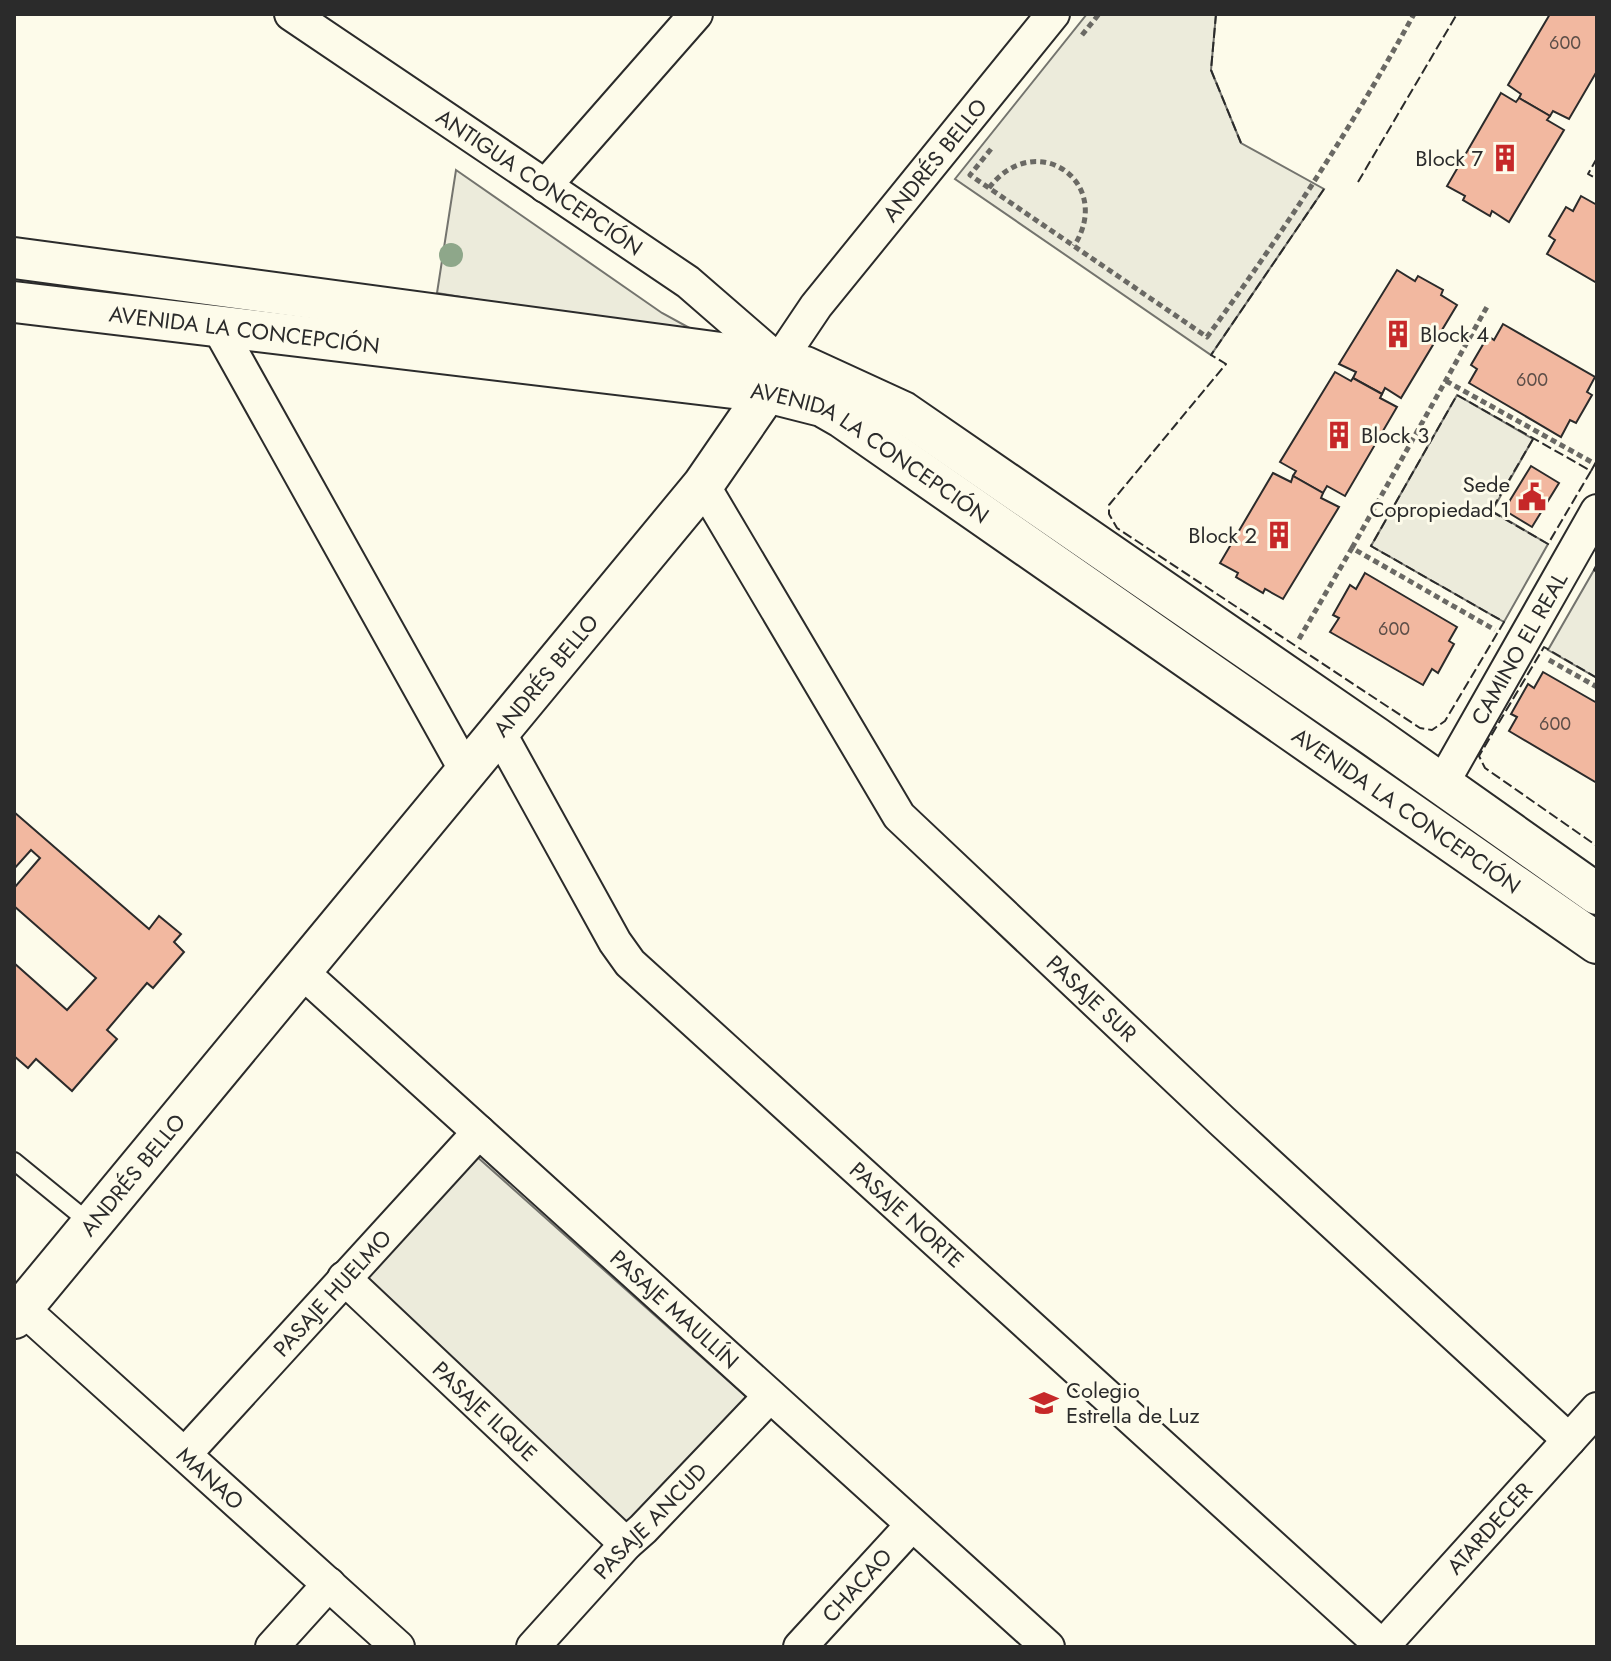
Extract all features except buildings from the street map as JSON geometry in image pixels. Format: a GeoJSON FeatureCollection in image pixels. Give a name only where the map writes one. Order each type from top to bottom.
{"type":"FeatureCollection","features":[{"type":"Feature","properties":{"kind":"street","name":"ANTIGUA CONCEPCIÓN"},"geometry":{"type":"LineString","coordinates":[[291,14],[327,23],[545,186],[688,282],[773,377]]}},
{"type":"Feature","properties":{"kind":"street"},"geometry":{"type":"LineString","coordinates":[[545,186],[696,14]]}},
{"type":"Feature","properties":{"kind":"street","name":"ANDRÉS BELLO"},"geometry":{"type":"LineString","coordinates":[[18,1313],[703,485],[816,306],[1053,14]]}},
{"type":"Feature","properties":{"kind":"street","name":"AVENIDA LA CONCEPCIÓN"},"geometry":{"type":"LineString","coordinates":[[14,258],[773,377],[843,418],[1597,943]]}},
{"type":"Feature","properties":{"kind":"street","name":"AVENIDA LA CONCEPCIÓN"},"geometry":{"type":"LineString","coordinates":[[14,302],[218,327],[773,377],[816,372],[903,412],[1597,894]]}},
{"type":"Feature","properties":{"kind":"street"},"geometry":{"type":"LineString","coordinates":[[218,327],[466,771]]}},
{"type":"Feature","properties":{"kind":"street","name":"PASAJE SUR"},"geometry":{"type":"LineString","coordinates":[[703,485],[899,816],[1222,1121],[1569,1440]]}},
{"type":"Feature","properties":{"kind":"street","name":"CAMINO EL REAL"},"geometry":{"type":"LineString","coordinates":[[1442,784],[1597,511]]}},
{"type":"Feature","properties":{"kind":"street","name":"PASAJE NORTE"},"geometry":{"type":"LineString","coordinates":[[499,732],[615,942],[630,963],[1382,1646]]}},
{"type":"Feature","properties":{"kind":"street","name":"PASAJE MAULLÍN"},"geometry":{"type":"LineString","coordinates":[[301,971],[1048,1647]]}},
{"type":"Feature","properties":{"kind":"street","name":"PASAJE HUELMO"},"geometry":{"type":"LineString","coordinates":[[185,1454],[479,1132]]}},
{"type":"Feature","properties":{"kind":"street","name":"PASAJE ILQUE"},"geometry":{"type":"LineString","coordinates":[[344,1278],[626,1544]]}},
{"type":"Feature","properties":{"kind":"street","name":"MANAO"},"geometry":{"type":"LineString","coordinates":[[18,1313],[41,1327],[398,1647]]}},
{"type":"Feature","properties":{"kind":"street","name":"PASAJE ANCUD"},"geometry":{"type":"LineString","coordinates":[[533,1647],[626,1544],[770,1396]]}},
{"type":"Feature","properties":{"kind":"street","name":"ATARDECER"},"geometry":{"type":"LineString","coordinates":[[1382,1646],[1597,1409]]}},
{"type":"Feature","properties":{"kind":"street","name":"CHACAO"},"geometry":{"type":"LineString","coordinates":[[800,1647],[912,1525]]}},
{"type":"Feature","properties":{"kind":"street"},"geometry":{"type":"LineString","coordinates":[[272,1647],[329,1584]]}},
{"type":"Feature","properties":{"kind":"lane"},"geometry":{"type":"LineString","coordinates":[[14,1161],[90,1223]]}},
{"type":"Feature","properties":{"kind":"path"},"geometry":{"type":"LineString","coordinates":[[1076,42],[1099,14]]}},
{"type":"Feature","properties":{"kind":"path"},"geometry":{"type":"LineString","coordinates":[[999,139],[970,175],[1207,337],[1271,249],[1331,158],[1414,14]]}},
{"type":"Feature","properties":{"kind":"path"},"geometry":{"type":"LineString","coordinates":[[989,188],[1010,167],[1023,162],[1053,164],[1065,171],[1076,181],[1087,207],[1086,221],[1074,246]]}},
{"type":"Feature","properties":{"kind":"path"},"geometry":{"type":"LineString","coordinates":[[1295,646],[1488,305]]}},
{"type":"Feature","properties":{"kind":"path"},"geometry":{"type":"LineString","coordinates":[[1446,381],[1597,465]]}},
{"type":"Feature","properties":{"kind":"path"},"geometry":{"type":"LineString","coordinates":[[1352,548],[1498,631]]}},
{"type":"Feature","properties":{"kind":"path"},"geometry":{"type":"LineString","coordinates":[[1540,654],[1597,687]]}},
{"type":"Feature","properties":{"kind":"shaded area"},"geometry":{"type":"Polygon","coordinates":[[[1087,14],[1216,14],[1211,70],[1241,143],[1324,189],[1211,355],[955,179],[1087,14]]]}},
{"type":"Feature","properties":{"kind":"shaded area"},"geometry":{"type":"Polygon","coordinates":[[[456,170],[662,313],[706,337],[437,293],[456,170]]]}},
{"type":"Feature","properties":{"kind":"shaded area"},"geometry":{"type":"Polygon","coordinates":[[[1457,395],[1533,439],[1492,511],[1548,544],[1504,622],[1371,546],[1457,395]]]}},
{"type":"Feature","properties":{"kind":"shaded area"},"geometry":{"type":"Polygon","coordinates":[[[1594,570],[1597,572],[1597,678],[1548,650],[1594,570]]]}},
{"type":"Feature","properties":{"kind":"shaded area"},"geometry":{"type":"Polygon","coordinates":[[[475,1155],[752,1402],[631,1530],[362,1279],[475,1155]]]}},
{"type":"Feature","properties":{"kind":"fence"},"geometry":{"type":"LineString","coordinates":[[1216,14],[1211,70],[1241,143]]}},
{"type":"Feature","properties":{"kind":"fence"},"geometry":{"type":"LineString","coordinates":[[1358,182],[1457,14]]}},
{"type":"Feature","properties":{"kind":"fence"},"geometry":{"type":"LineString","coordinates":[[1597,158],[1588,174],[1597,179]]}},
{"type":"Feature","properties":{"kind":"fence"},"geometry":{"type":"LineString","coordinates":[[1324,189],[1211,355],[1226,364],[1109,505],[1109,514],[1117,528],[1420,728],[1432,730],[1445,721],[1504,622],[1371,546],[1457,395],[1591,471],[1597,460]]}},
{"type":"Feature","properties":{"kind":"fence"},"geometry":{"type":"LineString","coordinates":[[1533,439],[1491,511],[1548,544],[1591,471]]}},
{"type":"Feature","properties":{"kind":"fence"},"geometry":{"type":"LineString","coordinates":[[1597,564],[1594,570],[1597,572]]}},
{"type":"Feature","properties":{"kind":"fence"},"geometry":{"type":"LineString","coordinates":[[1597,678],[1544,647],[1479,756],[1485,768],[1597,846]]}},
{"type":"Feature","properties":{"kind":"place","name":"Block 7"},"geometry":{"type":"Point","coordinates":[1505,158]}},
{"type":"Feature","properties":{"kind":"place","name":"Block 4"},"geometry":{"type":"Point","coordinates":[1398,334]}},
{"type":"Feature","properties":{"kind":"place","name":"Block 3"},"geometry":{"type":"Point","coordinates":[1339,435]}},
{"type":"Feature","properties":{"kind":"place","name":"Sede Copropiedad 1"},"geometry":{"type":"Point","coordinates":[1532,497]}},
{"type":"Feature","properties":{"kind":"place","name":"Block 2"},"geometry":{"type":"Point","coordinates":[1279,535]}},
{"type":"Feature","properties":{"kind":"place","name":"Colegio Estrella de Luz"},"geometry":{"type":"Point","coordinates":[1044,1403]}}]}
